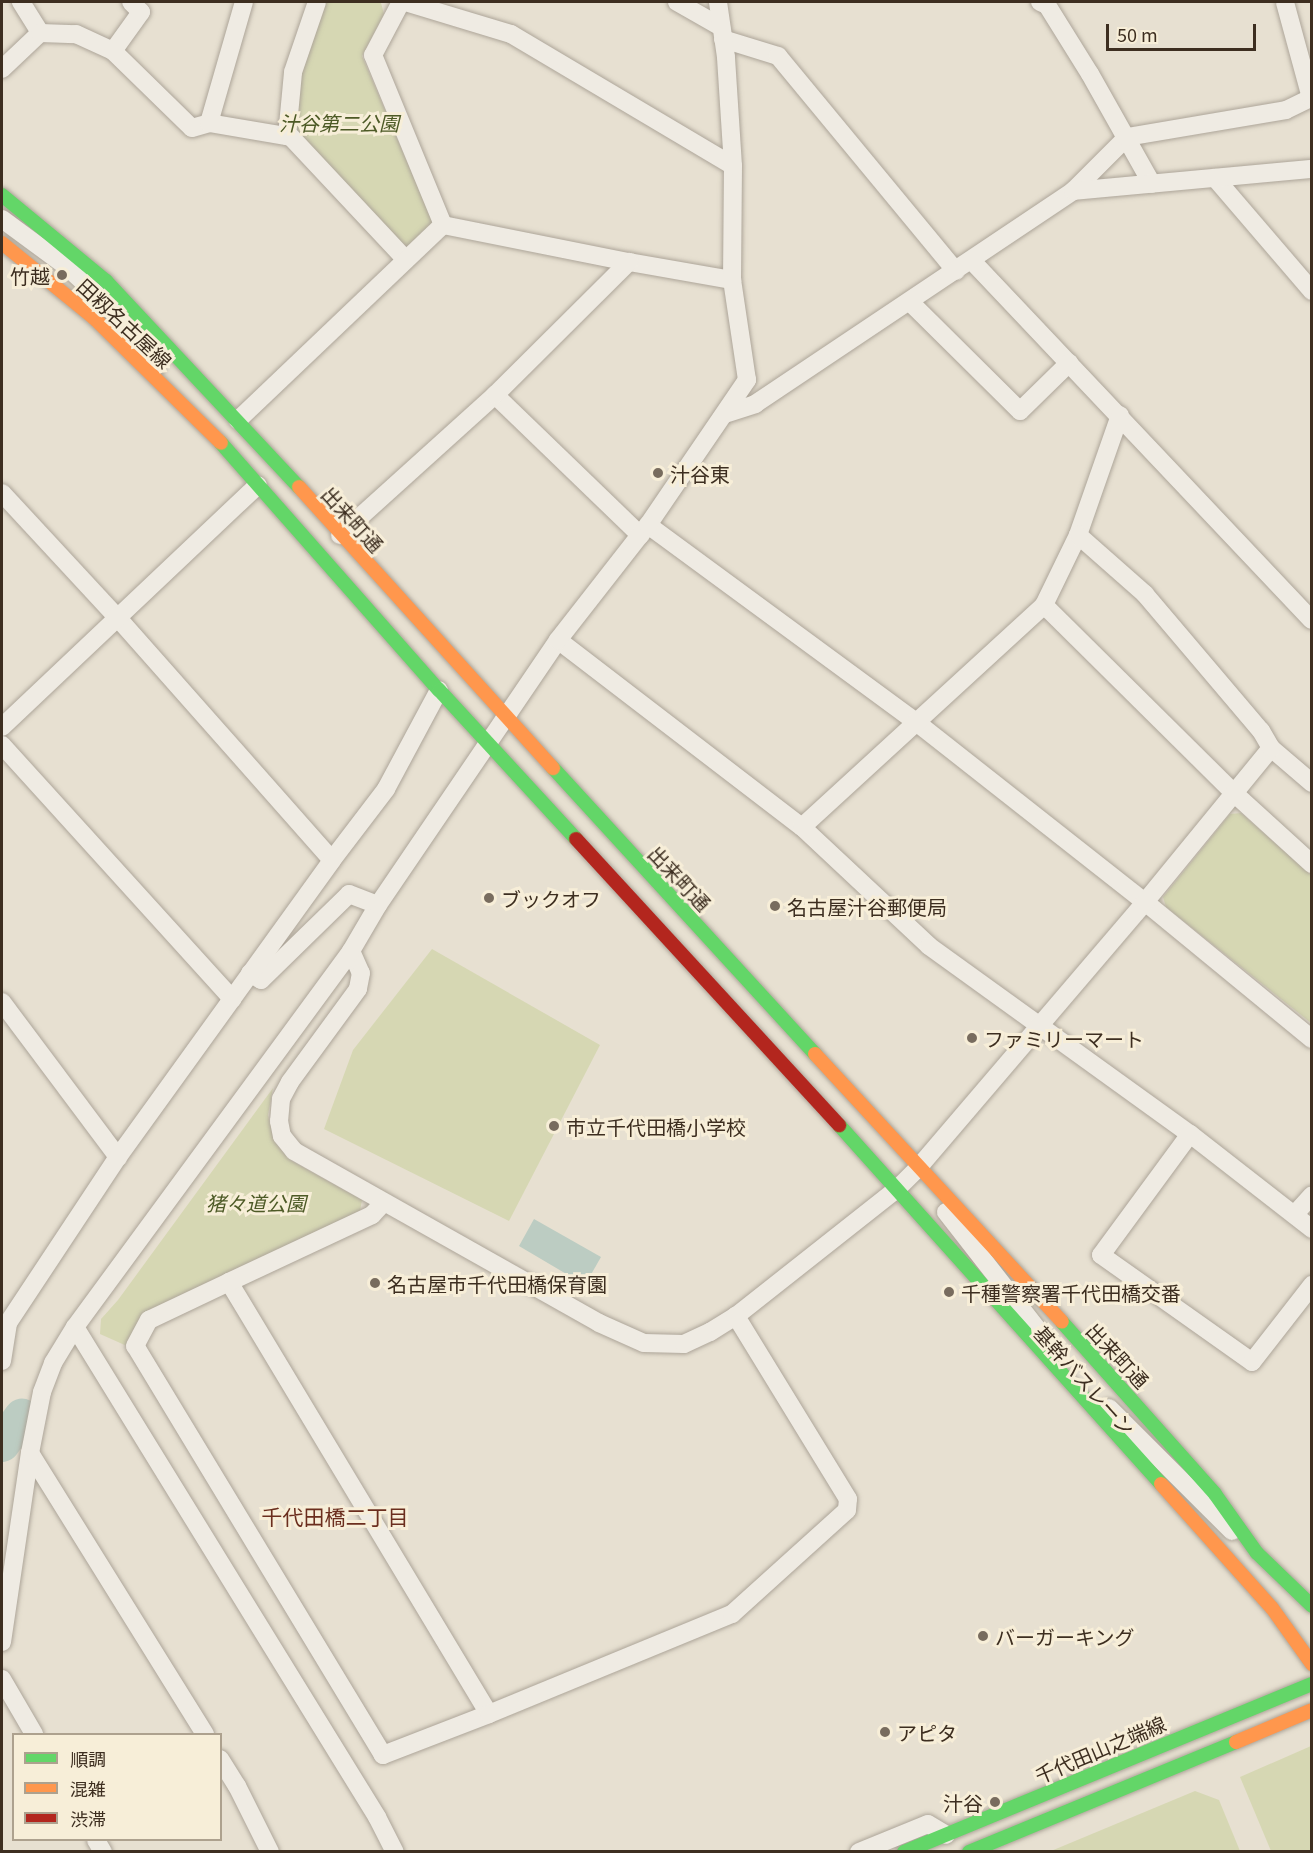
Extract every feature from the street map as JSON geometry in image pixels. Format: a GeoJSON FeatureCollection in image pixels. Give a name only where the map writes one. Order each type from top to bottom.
{"type":"FeatureCollection","features":[{"type":"Feature","properties":{"kind":"main road","name":"田籾名古屋線"},"geometry":{"type":"LineString","coordinates":[[2,243],[32,265],[94,318],[217,438]]}},
{"type":"Feature","properties":{"kind":"main road","name":"出来町通"},"geometry":{"type":"LineString","coordinates":[[72,253],[106,281],[238,420],[340,535],[864,1107]]}},
{"type":"Feature","properties":{"kind":"main road"},"geometry":{"type":"LineString","coordinates":[[217,438],[439,690],[897,1189],[1272,1608],[1311,1664]]}},
{"type":"Feature","properties":{"kind":"main road"},"geometry":{"type":"LineString","coordinates":[[1257,1553],[1308,1596]]}},
{"type":"Feature","properties":{"kind":"main road","name":"千代田山之端線"},"geometry":{"type":"LineString","coordinates":[[904,1851],[1311,1684]]}},
{"type":"Feature","properties":{"kind":"main road"},"geometry":{"type":"LineString","coordinates":[[969,1851],[1311,1710]]}},
{"type":"Feature","properties":{"kind":"street"},"geometry":{"type":"LineString","coordinates":[[21,2],[40,33]]}},
{"type":"Feature","properties":{"kind":"street"},"geometry":{"type":"LineString","coordinates":[[113,51],[141,12],[131,2]]}},
{"type":"Feature","properties":{"kind":"street"},"geometry":{"type":"LineString","coordinates":[[209,123],[243,2]]}},
{"type":"Feature","properties":{"kind":"street"},"geometry":{"type":"LineString","coordinates":[[287,136],[293,72],[317,2]]}},
{"type":"Feature","properties":{"kind":"street"},"geometry":{"type":"LineString","coordinates":[[443,225],[373,55],[403,2],[511,34],[733,166]]}},
{"type":"Feature","properties":{"kind":"street"},"geometry":{"type":"LineString","coordinates":[[677,2],[722,33],[778,56],[956,271]]}},
{"type":"Feature","properties":{"kind":"street"},"geometry":{"type":"LineString","coordinates":[[2,1642],[30,1453],[46,1382],[53,1363],[75,1327],[351,952],[378,905],[558,640],[644,530],[747,381],[732,280],[733,166],[722,33],[717,2]]}},
{"type":"Feature","properties":{"kind":"street"},"geometry":{"type":"LineString","coordinates":[[725,414],[755,404],[972,261],[1072,191],[1127,137],[1286,110],[1311,98],[1285,2]]}},
{"type":"Feature","properties":{"kind":"street"},"geometry":{"type":"LineString","coordinates":[[1045,3],[1127,137],[1152,183]]}},
{"type":"Feature","properties":{"kind":"street"},"geometry":{"type":"LineString","coordinates":[[2,69],[40,33],[76,34],[113,51],[192,128],[209,123],[291,137],[406,260]]}},
{"type":"Feature","properties":{"kind":"street"},"geometry":{"type":"LineString","coordinates":[[1072,191],[1311,169]]}},
{"type":"Feature","properties":{"kind":"street"},"geometry":{"type":"LineString","coordinates":[[1215,178],[1311,291]]}},
{"type":"Feature","properties":{"kind":"street"},"geometry":{"type":"LineString","coordinates":[[4,209],[72,253]]}},
{"type":"Feature","properties":{"kind":"street"},"geometry":{"type":"LineString","coordinates":[[4,209],[104,301],[217,438]]}},
{"type":"Feature","properties":{"kind":"street"},"geometry":{"type":"LineString","coordinates":[[443,225],[732,280]]}},
{"type":"Feature","properties":{"kind":"street"},"geometry":{"type":"LineString","coordinates":[[238,420],[443,225]]}},
{"type":"Feature","properties":{"kind":"street"},"geometry":{"type":"LineString","coordinates":[[972,261],[1120,415],[1311,620]]}},
{"type":"Feature","properties":{"kind":"street"},"geometry":{"type":"LineString","coordinates":[[340,535],[495,395],[629,262]]}},
{"type":"Feature","properties":{"kind":"street"},"geometry":{"type":"LineString","coordinates":[[910,302],[1020,411],[1069,363]]}},
{"type":"Feature","properties":{"kind":"street"},"geometry":{"type":"LineString","coordinates":[[495,395],[644,530],[916,722],[1145,902],[1311,1038]]}},
{"type":"Feature","properties":{"kind":"street"},"geometry":{"type":"LineString","coordinates":[[802,827],[1044,605],[1078,535],[1120,415]]}},
{"type":"Feature","properties":{"kind":"street"},"geometry":{"type":"LineString","coordinates":[[2,727],[258,485]]}},
{"type":"Feature","properties":{"kind":"street"},"geometry":{"type":"LineString","coordinates":[[2,493],[117,617],[332,860]]}},
{"type":"Feature","properties":{"kind":"street"},"geometry":{"type":"LineString","coordinates":[[1078,535],[1145,594],[1261,731],[1271,747],[1311,783]]}},
{"type":"Feature","properties":{"kind":"street"},"geometry":{"type":"LineString","coordinates":[[1044,605],[1234,794],[1311,864]]}},
{"type":"Feature","properties":{"kind":"street"},"geometry":{"type":"LineString","coordinates":[[558,640],[802,827],[929,946],[1190,1134],[1295,1214],[1311,1229]]}},
{"type":"Feature","properties":{"kind":"street"},"geometry":{"type":"LineString","coordinates":[[2,1361],[5,1318],[250,973],[386,789],[439,690]]}},
{"type":"Feature","properties":{"kind":"street"},"geometry":{"type":"LineString","coordinates":[[2,744],[232,999]]}},
{"type":"Feature","properties":{"kind":"street"},"geometry":{"type":"LineString","coordinates":[[351,952],[361,973],[358,989],[290,1082],[281,1099],[279,1121],[282,1136],[294,1151],[599,1323],[644,1343],[684,1344],[736,1316],[897,1189],[916,1170],[1145,902],[1271,747]]}},
{"type":"Feature","properties":{"kind":"street"},"geometry":{"type":"LineString","coordinates":[[250,973],[261,980],[349,894],[378,905]]}},
{"type":"Feature","properties":{"kind":"street"},"geometry":{"type":"LineString","coordinates":[[2,1002],[118,1157]]}},
{"type":"Feature","properties":{"kind":"street","name":"基幹バスレーン"},"geometry":{"type":"LineString","coordinates":[[864,1107],[872,1123],[916,1170],[1052,1347],[1212,1513],[1257,1553]]}},
{"type":"Feature","properties":{"kind":"street"},"geometry":{"type":"LineString","coordinates":[[1190,1134],[1101,1255],[1252,1362],[1306,1304],[1311,1285]]}},
{"type":"Feature","properties":{"kind":"street"},"geometry":{"type":"LineString","coordinates":[[1295,1214],[1311,1195]]}},
{"type":"Feature","properties":{"kind":"street"},"geometry":{"type":"LineString","coordinates":[[383,1203],[372,1215],[149,1320],[135,1346],[383,1755],[732,1614],[847,1510],[848,1498],[736,1316]]}},
{"type":"Feature","properties":{"kind":"street"},"geometry":{"type":"LineString","coordinates":[[228,1282],[489,1714]]}},
{"type":"Feature","properties":{"kind":"street"},"geometry":{"type":"LineString","coordinates":[[75,1327],[377,1817],[395,1851]]}},
{"type":"Feature","properties":{"kind":"street"},"geometry":{"type":"LineString","coordinates":[[30,1453],[204,1733]]}},
{"type":"Feature","properties":{"kind":"street"},"geometry":{"type":"LineString","coordinates":[[1272,1608],[1311,1646]]}},
{"type":"Feature","properties":{"kind":"street"},"geometry":{"type":"LineString","coordinates":[[2,1679],[33,1733]]}},
{"type":"Feature","properties":{"kind":"street"},"geometry":{"type":"LineString","coordinates":[[222,1762],[237,1786],[270,1851]]}},
{"type":"Feature","properties":{"kind":"street"},"geometry":{"type":"LineString","coordinates":[[859,1851],[928,1824],[946,1835]]}},
{"type":"Feature","properties":{"kind":"green space","name":"汁谷第二公園"},"geometry":{"type":"Polygon","coordinates":[[[321,2],[381,3],[384,14],[362,56],[433,223],[408,248],[290,140],[299,74],[321,2]]]}},
{"type":"Feature","properties":{"kind":"green space"},"geometry":{"type":"Polygon","coordinates":[[[1241,813],[1311,875],[1311,1023],[1166,907],[1163,897],[1230,814],[1241,813]]]}},
{"type":"Feature","properties":{"kind":"green space"},"geometry":{"type":"Polygon","coordinates":[[[432,949],[600,1045],[509,1221],[324,1129],[353,1050],[432,949]]]}},
{"type":"Feature","properties":{"kind":"green space","name":"猪々道公園"},"geometry":{"type":"Polygon","coordinates":[[[273,1088],[268,1115],[274,1141],[290,1160],[362,1200],[360,1211],[143,1314],[127,1346],[100,1334],[101,1319],[118,1300],[273,1088]]]}},
{"type":"Feature","properties":{"kind":"green space"},"geometry":{"type":"Polygon","coordinates":[[[1311,1746],[1311,1851],[1271,1851],[1240,1777],[1311,1746]]]}},
{"type":"Feature","properties":{"kind":"green space"},"geometry":{"type":"Polygon","coordinates":[[[1195,1791],[1219,1800],[1240,1851],[1051,1851],[1195,1791]]]}},
{"type":"Feature","properties":{"kind":"shaded area"},"geometry":{"type":"Polygon","coordinates":[[[534,1219],[601,1257],[585,1285],[519,1246],[534,1219]]]}},
{"type":"Feature","properties":{"kind":"waterway"},"geometry":{"type":"LineString","coordinates":[[2,1444],[22,1416]]}},
{"type":"Feature","properties":{"kind":"traffic: fast"},"geometry":{"type":"LineString","coordinates":[[2,195],[106,281],[299,487]]}},
{"type":"Feature","properties":{"kind":"traffic: fast"},"geometry":{"type":"LineString","coordinates":[[221,443],[439,690],[576,839]]}},
{"type":"Feature","properties":{"kind":"traffic: fast"},"geometry":{"type":"LineString","coordinates":[[553,768],[815,1054]]}},
{"type":"Feature","properties":{"kind":"traffic: fast"},"geometry":{"type":"LineString","coordinates":[[839,1125],[1161,1484]]}},
{"type":"Feature","properties":{"kind":"traffic: fast"},"geometry":{"type":"LineString","coordinates":[[1062,1322],[1215,1494],[1257,1553],[1312,1606]]}},
{"type":"Feature","properties":{"kind":"traffic: fast"},"geometry":{"type":"LineString","coordinates":[[904,1852],[1312,1684]]}},
{"type":"Feature","properties":{"kind":"traffic: fast"},"geometry":{"type":"LineString","coordinates":[[969,1852],[1236,1742]]}},
{"type":"Feature","properties":{"kind":"traffic: slow"},"geometry":{"type":"LineString","coordinates":[[2,243],[94,318],[221,443]]}},
{"type":"Feature","properties":{"kind":"traffic: slow"},"geometry":{"type":"LineString","coordinates":[[299,487],[553,768]]}},
{"type":"Feature","properties":{"kind":"traffic: slow"},"geometry":{"type":"LineString","coordinates":[[815,1054],[1062,1322]]}},
{"type":"Feature","properties":{"kind":"traffic: slow"},"geometry":{"type":"LineString","coordinates":[[1161,1484],[1272,1608],[1312,1664]]}},
{"type":"Feature","properties":{"kind":"traffic: slow"},"geometry":{"type":"LineString","coordinates":[[1236,1742],[1312,1710]]}},
{"type":"Feature","properties":{"kind":"traffic: jam"},"geometry":{"type":"LineString","coordinates":[[576,839],[839,1125]]}},
{"type":"Feature","properties":{"kind":"place","name":"竹越"},"geometry":{"type":"Point","coordinates":[62,275]}},
{"type":"Feature","properties":{"kind":"place","name":"汁谷東"},"geometry":{"type":"Point","coordinates":[658,473]}},
{"type":"Feature","properties":{"kind":"place","name":"ブックオフ"},"geometry":{"type":"Point","coordinates":[489,898]}},
{"type":"Feature","properties":{"kind":"place","name":"名古屋汁谷郵便局"},"geometry":{"type":"Point","coordinates":[775,906]}},
{"type":"Feature","properties":{"kind":"place","name":"ファミリーマート"},"geometry":{"type":"Point","coordinates":[972,1038]}},
{"type":"Feature","properties":{"kind":"place","name":"市立千代田橋小学校"},"geometry":{"type":"Point","coordinates":[554,1126]}},
{"type":"Feature","properties":{"kind":"place","name":"名古屋市千代田橋保育園"},"geometry":{"type":"Point","coordinates":[375,1283]}},
{"type":"Feature","properties":{"kind":"place","name":"千種警察署千代田橋交番"},"geometry":{"type":"Point","coordinates":[949,1292]}},
{"type":"Feature","properties":{"kind":"place","name":"バーガーキング"},"geometry":{"type":"Point","coordinates":[983,1636]}},
{"type":"Feature","properties":{"kind":"place","name":"アピタ"},"geometry":{"type":"Point","coordinates":[885,1732]}},
{"type":"Feature","properties":{"kind":"place","name":"汁谷"},"geometry":{"type":"Point","coordinates":[995,1802]}},
{"type":"Feature","properties":{"kind":"district","name":"千代田橋二丁目"},"geometry":{"type":"Point","coordinates":[335,1516]}}]}
